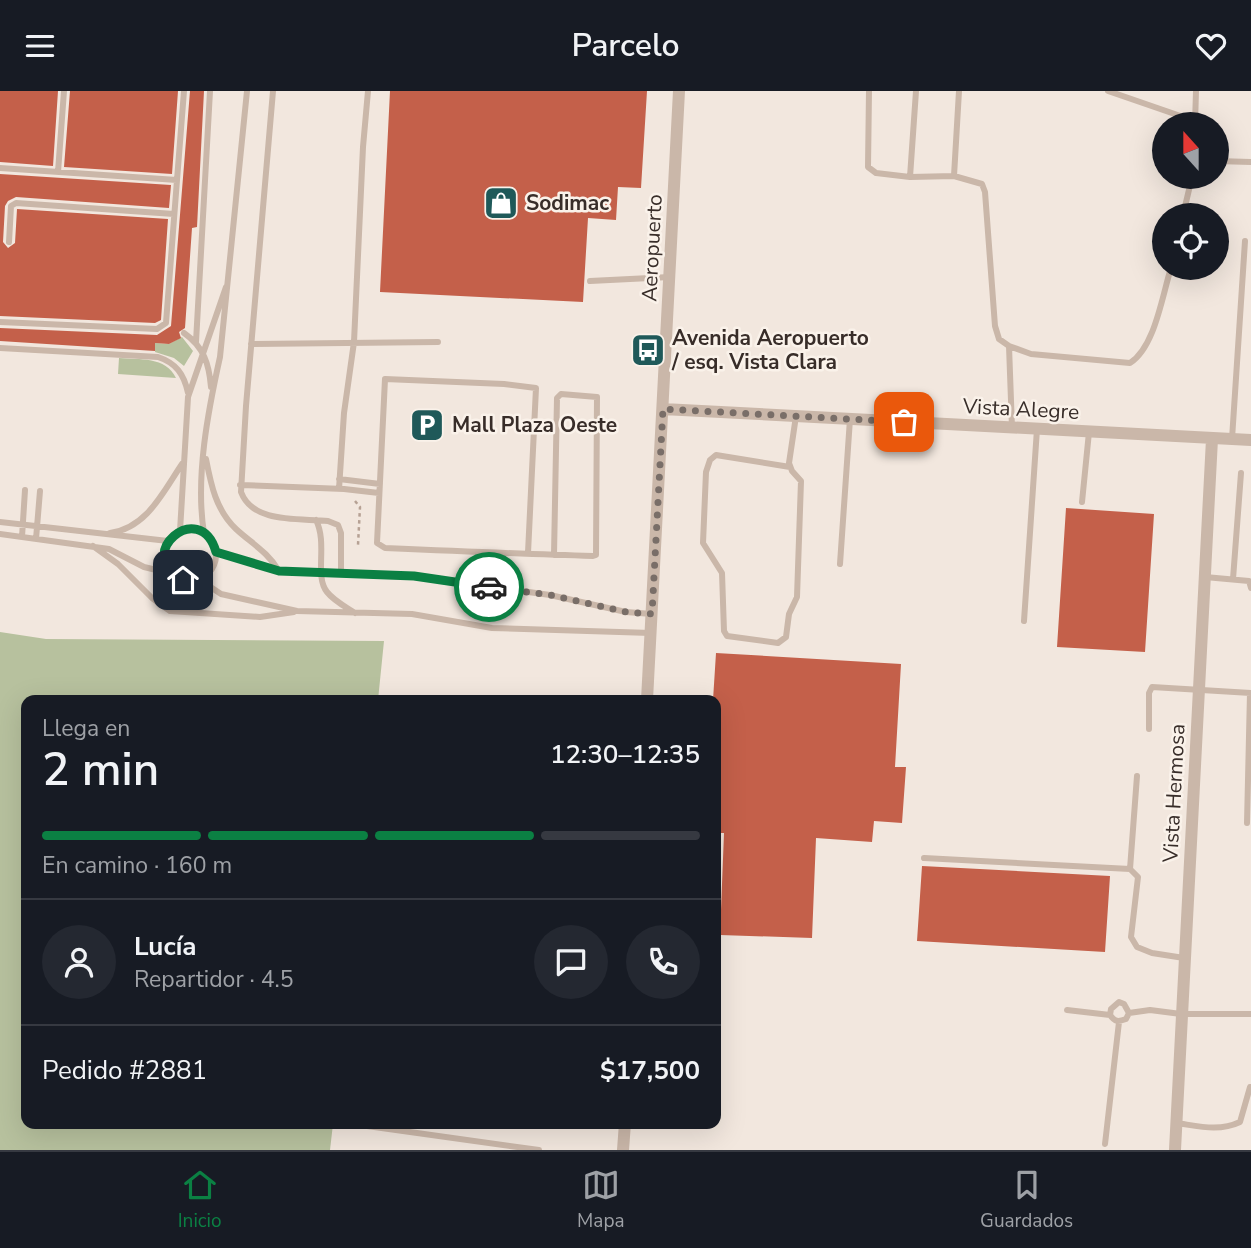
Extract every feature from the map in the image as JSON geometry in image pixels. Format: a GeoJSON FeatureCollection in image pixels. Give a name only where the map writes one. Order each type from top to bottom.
{"type":"FeatureCollection","features":[{"type":"Feature","properties":{"kind":"street","name":"Aeropuerto"},"geometry":{"type":"LineString","coordinates":[[648,695],[679,91]]}},
{"type":"Feature","properties":{"kind":"street","name":"Vista Alegre"},"geometry":{"type":"LineString","coordinates":[[663,409],[1251,440]]}},
{"type":"Feature","properties":{"kind":"street","name":"Vista Hermosa"},"geometry":{"type":"LineString","coordinates":[[1175,1150],[1212,439]]}},
{"type":"Feature","properties":{"kind":"street"},"geometry":{"type":"LineString","coordinates":[[623,1150],[625,1129]]}},
{"type":"Feature","properties":{"kind":"lane"},"geometry":{"type":"LineString","coordinates":[[58,172],[64,91]]}},
{"type":"Feature","properties":{"kind":"lane"},"geometry":{"type":"LineString","coordinates":[[0,322],[161,328],[166,323],[184,91]]}},
{"type":"Feature","properties":{"kind":"lane"},"geometry":{"type":"LineString","coordinates":[[196,342],[211,91]]}},
{"type":"Feature","properties":{"kind":"lane"},"geometry":{"type":"LineString","coordinates":[[204,533],[200,504],[205,452],[230,275],[247,91]]}},
{"type":"Feature","properties":{"kind":"lane"},"geometry":{"type":"LineString","coordinates":[[273,91],[240,492],[247,505],[258,513],[334,523],[340,529],[341,574]]}},
{"type":"Feature","properties":{"kind":"lane"},"geometry":{"type":"LineString","coordinates":[[339,489],[344,413],[354,342],[368,91]]}},
{"type":"Feature","properties":{"kind":"lane"},"geometry":{"type":"LineString","coordinates":[[869,91],[868,167],[876,173],[910,177],[954,176],[982,184],[985,192],[995,326],[999,339],[1009,346],[1031,354],[1130,363],[1140,356],[1148,344],[1167,280]]}},
{"type":"Feature","properties":{"kind":"lane"},"geometry":{"type":"LineString","coordinates":[[910,177],[916,91]]}},
{"type":"Feature","properties":{"kind":"lane"},"geometry":{"type":"LineString","coordinates":[[954,176],[959,91]]}},
{"type":"Feature","properties":{"kind":"lane"},"geometry":{"type":"LineString","coordinates":[[1108,91],[1165,112]]}},
{"type":"Feature","properties":{"kind":"lane"},"geometry":{"type":"LineString","coordinates":[[1195,112],[1196,91]]}},
{"type":"Feature","properties":{"kind":"lane"},"geometry":{"type":"LineString","coordinates":[[1229,162],[1251,162]]}},
{"type":"Feature","properties":{"kind":"lane"},"geometry":{"type":"LineString","coordinates":[[0,168],[177,180]]}},
{"type":"Feature","properties":{"kind":"lane"},"geometry":{"type":"LineString","coordinates":[[9,242],[11,206],[16,203],[174,215]]}},
{"type":"Feature","properties":{"kind":"lane"},"geometry":{"type":"LineString","coordinates":[[1232,439],[1245,241]]}},
{"type":"Feature","properties":{"kind":"lane"},"geometry":{"type":"LineString","coordinates":[[180,531],[188,397],[230,275]]}},
{"type":"Feature","properties":{"kind":"lane"},"geometry":{"type":"LineString","coordinates":[[590,281],[670,277]]}},
{"type":"Feature","properties":{"kind":"lane"},"geometry":{"type":"LineString","coordinates":[[184,333],[203,351],[209,369],[211,396]]}},
{"type":"Feature","properties":{"kind":"lane"},"geometry":{"type":"LineString","coordinates":[[251,344],[438,342]]}},
{"type":"Feature","properties":{"kind":"lane"},"geometry":{"type":"LineString","coordinates":[[1009,346],[1012,428]]}},
{"type":"Feature","properties":{"kind":"lane"},"geometry":{"type":"LineString","coordinates":[[0,348],[158,357],[171,362],[179,371],[188,397]]}},
{"type":"Feature","properties":{"kind":"lane"},"geometry":{"type":"LineString","coordinates":[[528,553],[535,387],[387,378],[383,381],[377,543],[381,547],[593,557],[597,553],[599,400],[593,395],[561,394],[557,398],[554,555]]}},
{"type":"Feature","properties":{"kind":"lane"},"geometry":{"type":"LineString","coordinates":[[790,467],[716,455],[710,460],[706,471],[703,543],[722,573],[724,631],[727,636],[778,643],[786,637],[789,614],[797,597],[801,481],[790,467],[796,416]]}},
{"type":"Feature","properties":{"kind":"lane"},"geometry":{"type":"LineString","coordinates":[[840,564],[850,419]]}},
{"type":"Feature","properties":{"kind":"lane"},"geometry":{"type":"LineString","coordinates":[[1024,621],[1037,429]]}},
{"type":"Feature","properties":{"kind":"lane"},"geometry":{"type":"LineString","coordinates":[[1082,502],[1089,432]]}},
{"type":"Feature","properties":{"kind":"lane"},"geometry":{"type":"LineString","coordinates":[[205,452],[214,494],[224,515],[268,556],[279,571]]}},
{"type":"Feature","properties":{"kind":"lane"},"geometry":{"type":"LineString","coordinates":[[100,535],[129,529],[145,516],[183,462]]}},
{"type":"Feature","properties":{"kind":"lane"},"geometry":{"type":"LineString","coordinates":[[1233,579],[1241,473]]}},
{"type":"Feature","properties":{"kind":"lane"},"geometry":{"type":"LineString","coordinates":[[340,479],[380,484]]}},
{"type":"Feature","properties":{"kind":"lane"},"geometry":{"type":"LineString","coordinates":[[240,485],[379,493]]}},
{"type":"Feature","properties":{"kind":"lane"},"geometry":{"type":"LineString","coordinates":[[22,537],[25,490]]}},
{"type":"Feature","properties":{"kind":"lane"},"geometry":{"type":"LineString","coordinates":[[36,539],[40,491]]}},
{"type":"Feature","properties":{"kind":"lane"},"geometry":{"type":"LineString","coordinates":[[316,520],[323,534],[321,573],[324,588],[330,596],[355,613]]}},
{"type":"Feature","properties":{"kind":"lane"},"geometry":{"type":"LineString","coordinates":[[0,522],[168,541]]}},
{"type":"Feature","properties":{"kind":"lane"},"geometry":{"type":"LineString","coordinates":[[173,575],[165,562],[165,548],[168,541],[180,531],[192,529],[210,538],[216,552],[211,572],[200,580]]}},
{"type":"Feature","properties":{"kind":"lane"},"geometry":{"type":"LineString","coordinates":[[0,534],[93,546],[118,552],[144,567],[183,580],[200,580],[221,594],[297,611],[427,615],[466,625],[492,628],[651,633]]}},
{"type":"Feature","properties":{"kind":"lane"},"geometry":{"type":"LineString","coordinates":[[93,546],[118,564],[152,598],[170,611],[260,617],[297,611]]}},
{"type":"Feature","properties":{"kind":"lane"},"geometry":{"type":"LineString","coordinates":[[216,552],[279,571],[414,576],[550,595],[626,612],[652,614]]}},
{"type":"Feature","properties":{"kind":"lane"},"geometry":{"type":"LineString","coordinates":[[1205,577],[1249,581],[1251,588]]}},
{"type":"Feature","properties":{"kind":"lane"},"geometry":{"type":"LineString","coordinates":[[1149,729],[1149,693],[1152,687],[1250,693],[1247,823]]}},
{"type":"Feature","properties":{"kind":"lane"},"geometry":{"type":"LineString","coordinates":[[1130,869],[1137,776]]}},
{"type":"Feature","properties":{"kind":"lane"},"geometry":{"type":"LineString","coordinates":[[924,858],[1130,869],[1138,877],[1131,937],[1137,947],[1152,953],[1184,958]]}},
{"type":"Feature","properties":{"kind":"lane"},"geometry":{"type":"LineString","coordinates":[[1119,1002],[1124,1003],[1129,1013],[1126,1020],[1119,1022],[1110,1014],[1111,1009],[1119,1002]]}},
{"type":"Feature","properties":{"kind":"lane"},"geometry":{"type":"LineString","coordinates":[[1067,1010],[1110,1014]]}},
{"type":"Feature","properties":{"kind":"lane"},"geometry":{"type":"LineString","coordinates":[[1129,1013],[1150,1010],[1181,1014],[1251,1014]]}},
{"type":"Feature","properties":{"kind":"lane"},"geometry":{"type":"LineString","coordinates":[[1105,1144],[1119,1022]]}},
{"type":"Feature","properties":{"kind":"lane"},"geometry":{"type":"LineString","coordinates":[[1176,1123],[1224,1129],[1240,1122],[1251,1087]]}},
{"type":"Feature","properties":{"kind":"lane"},"geometry":{"type":"LineString","coordinates":[[389,1129],[539,1150]]}},
{"type":"Feature","properties":{"kind":"path"},"geometry":{"type":"LineString","coordinates":[[348,490],[360,507],[358,545]]}},
{"type":"Feature","properties":{"kind":"green space"},"geometry":{"type":"Polygon","coordinates":[[[182,337],[193,351],[184,366],[174,358],[155,352],[155,343],[169,344],[182,337]]]}},
{"type":"Feature","properties":{"kind":"green space"},"geometry":{"type":"Polygon","coordinates":[[[119,358],[159,363],[172,371],[176,378],[118,374],[119,358]]]}},
{"type":"Feature","properties":{"kind":"green space"},"geometry":{"type":"Polygon","coordinates":[[[0,632],[46,639],[384,641],[379,695],[21,695],[21,1129],[332,1129],[330,1150],[0,1150],[0,632]]]}},
{"type":"Feature","properties":{"kind":"building"},"geometry":{"type":"Polygon","coordinates":[[[0,91],[58,91],[53,166],[0,162],[0,91]]]}},
{"type":"Feature","properties":{"kind":"building"},"geometry":{"type":"Polygon","coordinates":[[[70,91],[178,91],[172,174],[64,167],[70,91]]]}},
{"type":"Feature","properties":{"kind":"building"},"geometry":{"type":"Polygon","coordinates":[[[190,91],[204,91],[197,227],[192,228],[185,328],[179,332],[181,338],[169,344],[155,343],[155,351],[0,341],[0,328],[157,335],[171,326],[190,91]]]}},
{"type":"Feature","properties":{"kind":"building","name":"Sodimac"},"geometry":{"type":"Polygon","coordinates":[[[390,91],[647,91],[641,188],[618,187],[616,220],[588,218],[583,302],[380,292],[390,91]]]}},
{"type":"Feature","properties":{"kind":"building"},"geometry":{"type":"Polygon","coordinates":[[[0,174],[171,185],[169,208],[16,197],[5,206],[3,242],[8,248],[15,243],[17,209],[168,219],[161,320],[155,323],[0,316],[0,174]]]}},
{"type":"Feature","properties":{"kind":"building"},"geometry":{"type":"Polygon","coordinates":[[[1066,508],[1154,514],[1145,652],[1057,647],[1066,508]]]}},
{"type":"Feature","properties":{"kind":"building"},"geometry":{"type":"Polygon","coordinates":[[[716,653],[901,664],[895,767],[906,767],[902,823],[874,821],[872,842],[816,838],[812,938],[721,935],[724,833],[721,833],[721,695],[713,695],[716,653]]]}},
{"type":"Feature","properties":{"kind":"building"},"geometry":{"type":"Polygon","coordinates":[[[922,866],[1110,876],[1105,952],[917,941],[922,866]]]}},
{"type":"Feature","properties":{"kind":"way so far"},"geometry":{"type":"LineString","coordinates":[[489,587],[550,595],[626,612],[652,614],[663,409],[904,422]]}},
{"type":"Feature","properties":{"kind":"place","name":"Sodimac"},"geometry":{"type":"Point","coordinates":[501,203]}},
{"type":"Feature","properties":{"kind":"place","name":"Avenida Aeropuerto / esq. Vista Clara"},"geometry":{"type":"Point","coordinates":[648,350]}},
{"type":"Feature","properties":{"kind":"place","name":"Mall Plaza Oeste"},"geometry":{"type":"Point","coordinates":[427,425]}},
{"type":"Feature","properties":{"kind":"route"},"geometry":{"type":"LineString","coordinates":[[183,580],[168,569],[165,548],[175,534],[192,529],[210,538],[216,552],[279,571],[414,576],[489,587]]}}]}
